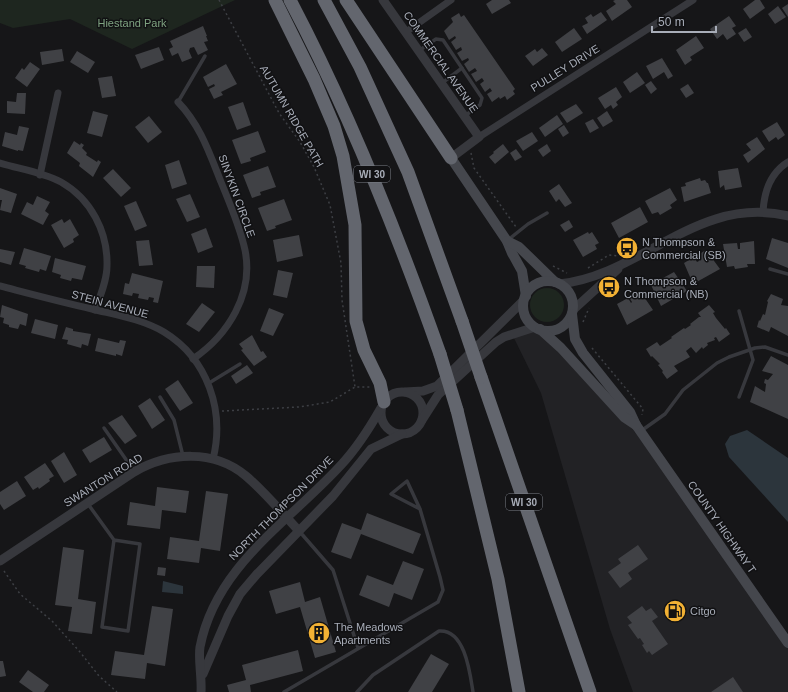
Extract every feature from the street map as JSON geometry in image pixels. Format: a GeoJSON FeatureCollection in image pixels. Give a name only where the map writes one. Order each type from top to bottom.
{"type":"FeatureCollection","features":[{"type":"Feature","properties":{"kind":"highway"},"geometry":{"type":"LineString","coordinates":[[275,0],[334,126],[343,156],[355,225],[356,321],[364,350],[380,383],[382,405]]}},
{"type":"Feature","properties":{"kind":"highway","name":"WI 30"},"geometry":{"type":"LineString","coordinates":[[290,0],[336,90],[364,153],[408,265],[440,354],[457,410],[498,579],[519,692]]}},
{"type":"Feature","properties":{"kind":"highway","name":"WI 30"},"geometry":{"type":"LineString","coordinates":[[324,0],[360,67],[408,172],[462,320],[590,692]]}},
{"type":"Feature","properties":{"kind":"highway"},"geometry":{"type":"LineString","coordinates":[[346,0],[451,158]]}},
{"type":"Feature","properties":{"kind":"highway"},"geometry":{"type":"LineString","coordinates":[[580,665],[585,692]]}},
{"type":"Feature","properties":{"kind":"main road"},"geometry":{"type":"LineString","coordinates":[[451,158],[508,241],[512,253],[522,271],[526,316],[537,328],[553,331],[561,328],[568,322],[573,312],[572,296],[567,289],[557,283],[519,247],[508,241]]}},
{"type":"Feature","properties":{"kind":"main road"},"geometry":{"type":"LineString","coordinates":[[525,298],[533,286],[538,283],[557,283]]}},
{"type":"Feature","properties":{"kind":"main road","name":"COUNTY HIGHWAY T"},"geometry":{"type":"LineString","coordinates":[[573,312],[574,339],[630,412],[638,428],[788,643]]}},
{"type":"Feature","properties":{"kind":"main road","name":"COUNTY HIGHWAY T"},"geometry":{"type":"LineString","coordinates":[[537,328],[561,348],[624,417],[638,428]]}},
{"type":"Feature","properties":{"kind":"street","name":"COMMERCIAL AVENUE"},"geometry":{"type":"LineString","coordinates":[[383,0],[479,137]]}},
{"type":"Feature","properties":{"kind":"street"},"geometry":{"type":"LineString","coordinates":[[406,32],[451,0]]}},
{"type":"Feature","properties":{"kind":"street","name":"PULLEY DRIVE"},"geometry":{"type":"LineString","coordinates":[[451,158],[479,137],[693,0]]}},
{"type":"Feature","properties":{"kind":"street"},"geometry":{"type":"LineString","coordinates":[[40,175],[58,93]]}},
{"type":"Feature","properties":{"kind":"street","name":"SINYKIN CIRCLE"},"geometry":{"type":"LineString","coordinates":[[178,102],[191,116],[201,134],[240,232],[245,252],[246,279],[242,298],[229,325],[208,348],[193,359]]}},
{"type":"Feature","properties":{"kind":"street"},"geometry":{"type":"LineString","coordinates":[[763,212],[763,198],[770,181],[777,170],[788,162]]}},
{"type":"Feature","properties":{"kind":"street"},"geometry":{"type":"LineString","coordinates":[[0,164],[60,182],[79,195],[90,208],[100,224],[105,243],[108,267],[95,310]]}},
{"type":"Feature","properties":{"kind":"street"},"geometry":{"type":"LineString","coordinates":[[557,283],[579,282],[624,264],[684,231],[704,223],[749,212],[763,212],[788,216]]}},
{"type":"Feature","properties":{"kind":"street"},"geometry":{"type":"LineString","coordinates":[[573,312],[624,264]]}},
{"type":"Feature","properties":{"kind":"street","name":"STEIN AVENUE"},"geometry":{"type":"LineString","coordinates":[[0,286],[129,318],[164,332],[180,345],[193,359],[209,383],[213,393],[218,430],[213,459]]}},
{"type":"Feature","properties":{"kind":"street"},"geometry":{"type":"LineString","coordinates":[[525,298],[437,386],[423,392],[404,392],[393,394],[382,405],[382,421],[385,426],[390,431],[402,434],[414,430],[438,395],[496,342],[504,336],[537,328]]}},
{"type":"Feature","properties":{"kind":"street"},"geometry":{"type":"LineString","coordinates":[[404,392],[417,399],[421,405],[422,420]]}},
{"type":"Feature","properties":{"kind":"street","name":"NORTH THOMPSON DRIVE"},"geometry":{"type":"LineString","coordinates":[[201,692],[202,676],[200,648],[213,608],[225,584],[244,561],[341,465],[367,433],[382,405]]}},
{"type":"Feature","properties":{"kind":"street","name":"NORTH THOMPSON DRIVE"},"geometry":{"type":"LineString","coordinates":[[202,676],[228,616],[240,594],[257,574],[334,496],[371,449],[402,434]]}},
{"type":"Feature","properties":{"kind":"street","name":"SWANTON ROAD"},"geometry":{"type":"LineString","coordinates":[[0,561],[134,472],[147,465],[174,456],[202,456],[220,461],[245,475],[299,531]]}},
{"type":"Feature","properties":{"kind":"lane"},"geometry":{"type":"LineString","coordinates":[[419,51],[436,39],[440,38],[462,68],[482,98],[480,105],[464,116]]}},
{"type":"Feature","properties":{"kind":"lane"},"geometry":{"type":"LineString","coordinates":[[178,102],[205,56]]}},
{"type":"Feature","properties":{"kind":"lane"},"geometry":{"type":"LineString","coordinates":[[441,83],[462,68]]}},
{"type":"Feature","properties":{"kind":"lane"},"geometry":{"type":"LineString","coordinates":[[508,241],[547,213]]}},
{"type":"Feature","properties":{"kind":"lane"},"geometry":{"type":"LineString","coordinates":[[770,269],[788,274]]}},
{"type":"Feature","properties":{"kind":"lane"},"geometry":{"type":"LineString","coordinates":[[739,311],[753,360],[739,397]]}},
{"type":"Feature","properties":{"kind":"lane"},"geometry":{"type":"LineString","coordinates":[[638,428],[665,414],[683,390],[717,363],[729,357],[765,347],[788,354]]}},
{"type":"Feature","properties":{"kind":"lane"},"geometry":{"type":"LineString","coordinates":[[209,383],[240,364]]}},
{"type":"Feature","properties":{"kind":"lane"},"geometry":{"type":"LineString","coordinates":[[160,397],[174,420],[183,456]]}},
{"type":"Feature","properties":{"kind":"lane"},"geometry":{"type":"LineString","coordinates":[[104,428],[134,472]]}},
{"type":"Feature","properties":{"kind":"lane"},"geometry":{"type":"LineString","coordinates":[[284,692],[438,602],[442,596],[443,590],[440,577],[420,509],[407,481],[391,494],[420,509]]}},
{"type":"Feature","properties":{"kind":"lane"},"geometry":{"type":"LineString","coordinates":[[87,503],[114,540],[102,627],[128,631],[140,544],[114,540]]}},
{"type":"Feature","properties":{"kind":"lane"},"geometry":{"type":"LineString","coordinates":[[299,531],[333,570],[358,648]]}},
{"type":"Feature","properties":{"kind":"lane"},"geometry":{"type":"LineString","coordinates":[[357,692],[373,675],[439,631],[446,630],[454,635],[466,658],[473,692]]}},
{"type":"Feature","properties":{"kind":"path","name":"AUTUMN RIDGE PATH"},"geometry":{"type":"LineString","coordinates":[[219,0],[279,113],[300,142],[314,167],[330,205],[341,263],[342,300],[355,387]]}},
{"type":"Feature","properties":{"kind":"path"},"geometry":{"type":"LineString","coordinates":[[466,146],[471,152],[474,168],[519,232]]}},
{"type":"Feature","properties":{"kind":"path"},"geometry":{"type":"LineString","coordinates":[[582,271],[609,255],[635,257]]}},
{"type":"Feature","properties":{"kind":"path"},"geometry":{"type":"LineString","coordinates":[[551,264],[562,272],[573,273]]}},
{"type":"Feature","properties":{"kind":"path"},"geometry":{"type":"LineString","coordinates":[[582,324],[584,316],[591,306]]}},
{"type":"Feature","properties":{"kind":"path"},"geometry":{"type":"LineString","coordinates":[[589,345],[642,410],[642,415]]}},
{"type":"Feature","properties":{"kind":"path"},"geometry":{"type":"LineString","coordinates":[[591,363],[592,348]]}},
{"type":"Feature","properties":{"kind":"path"},"geometry":{"type":"LineString","coordinates":[[216,412],[299,407],[330,402],[355,387],[371,388]]}},
{"type":"Feature","properties":{"kind":"path"},"geometry":{"type":"LineString","coordinates":[[4,572],[20,594],[52,621],[99,676],[116,692]]}},
{"type":"Feature","properties":{"kind":"shaded area"},"geometry":{"type":"Polygon","coordinates":[[[535,327],[624,417],[788,643],[788,692],[633,692],[610,629],[541,393],[512,334],[535,327]]]}},
{"type":"Feature","properties":{"kind":"shaded area"},"geometry":{"type":"Polygon","coordinates":[[[747,430],[788,458],[788,522],[729,457],[725,444],[730,436],[747,430]]]}},
{"type":"Feature","properties":{"kind":"shaded area"},"geometry":{"type":"Polygon","coordinates":[[[163,581],[183,586],[183,594],[162,592],[163,581]]]}},
{"type":"Feature","properties":{"kind":"green space","name":"Hiestand Park"},"geometry":{"type":"Polygon","coordinates":[[[0,0],[235,0],[132,49],[70,19],[13,28],[0,23],[0,0]]]}},
{"type":"Feature","properties":{"kind":"green space"},"geometry":{"type":"Polygon","coordinates":[[[544,288],[550,288],[554,289],[561,295],[564,305],[563,312],[557,319],[550,322],[544,322],[540,321],[533,315],[530,308],[530,302],[531,298],[537,291],[544,288]]]}},
{"type":"Feature","properties":{"kind":"building"},"geometry":{"type":"Polygon","coordinates":[[[492,0],[509,0],[511,3],[492,14],[486,4],[492,0]]]}},
{"type":"Feature","properties":{"kind":"building"},"geometry":{"type":"Polygon","coordinates":[[[627,0],[632,7],[612,21],[606,11],[616,4],[613,1],[627,0]]]}},
{"type":"Feature","properties":{"kind":"building"},"geometry":{"type":"Polygon","coordinates":[[[755,0],[760,0],[765,8],[750,19],[743,9],[755,0]]]}},
{"type":"Feature","properties":{"kind":"building"},"geometry":{"type":"Polygon","coordinates":[[[788,4],[788,17],[782,8],[788,4]]]}},
{"type":"Feature","properties":{"kind":"building"},"geometry":{"type":"Polygon","coordinates":[[[778,6],[786,17],[775,24],[768,14],[778,6]]]}},
{"type":"Feature","properties":{"kind":"building"},"geometry":{"type":"Polygon","coordinates":[[[601,12],[607,20],[587,34],[582,26],[588,23],[585,18],[591,14],[593,17],[601,12]]]}},
{"type":"Feature","properties":{"kind":"building"},"geometry":{"type":"Polygon","coordinates":[[[459,13],[461,17],[464,15],[515,89],[513,91],[515,94],[507,100],[505,96],[500,99],[499,97],[492,102],[487,94],[492,91],[490,88],[485,92],[480,84],[484,81],[482,78],[476,82],[471,74],[477,71],[475,68],[469,72],[464,64],[469,60],[468,58],[462,61],[457,53],[462,50],[461,47],[456,50],[451,42],[456,38],[455,36],[449,40],[444,31],[453,22],[451,18],[459,13]]]}},
{"type":"Feature","properties":{"kind":"building"},"geometry":{"type":"Polygon","coordinates":[[[729,16],[736,26],[732,28],[736,34],[727,40],[723,34],[717,39],[710,29],[729,16]]]}},
{"type":"Feature","properties":{"kind":"building"},"geometry":{"type":"Polygon","coordinates":[[[203,26],[208,41],[204,42],[208,50],[198,55],[194,47],[190,48],[189,51],[192,58],[182,62],[178,53],[172,56],[169,49],[173,47],[170,41],[203,26]]]}},
{"type":"Feature","properties":{"kind":"building"},"geometry":{"type":"Polygon","coordinates":[[[574,28],[582,39],[562,52],[555,42],[574,28]]]}},
{"type":"Feature","properties":{"kind":"building"},"geometry":{"type":"Polygon","coordinates":[[[746,28],[752,37],[744,42],[738,33],[746,28]]]}},
{"type":"Feature","properties":{"kind":"building"},"geometry":{"type":"Polygon","coordinates":[[[696,36],[704,48],[690,57],[692,60],[685,65],[676,50],[696,36]]]}},
{"type":"Feature","properties":{"kind":"building"},"geometry":{"type":"Polygon","coordinates":[[[159,47],[164,60],[141,69],[135,55],[159,47]]]}},
{"type":"Feature","properties":{"kind":"building"},"geometry":{"type":"Polygon","coordinates":[[[542,48],[548,55],[533,66],[525,56],[535,49],[537,52],[542,48]]]}},
{"type":"Feature","properties":{"kind":"building"},"geometry":{"type":"Polygon","coordinates":[[[62,49],[64,61],[42,65],[40,52],[62,49]]]}},
{"type":"Feature","properties":{"kind":"building"},"geometry":{"type":"Polygon","coordinates":[[[77,51],[95,62],[88,73],[70,62],[77,51]]]}},
{"type":"Feature","properties":{"kind":"building"},"geometry":{"type":"Polygon","coordinates":[[[662,58],[673,76],[668,79],[664,72],[653,79],[646,66],[662,58]]]}},
{"type":"Feature","properties":{"kind":"building"},"geometry":{"type":"Polygon","coordinates":[[[30,62],[40,69],[27,87],[15,78],[22,68],[24,70],[30,62]]]}},
{"type":"Feature","properties":{"kind":"building"},"geometry":{"type":"Polygon","coordinates":[[[226,64],[237,84],[221,92],[223,95],[214,99],[209,89],[215,86],[214,84],[208,87],[203,77],[226,64]]]}},
{"type":"Feature","properties":{"kind":"building"},"geometry":{"type":"Polygon","coordinates":[[[637,72],[645,83],[630,93],[623,82],[637,72]]]}},
{"type":"Feature","properties":{"kind":"building"},"geometry":{"type":"Polygon","coordinates":[[[112,76],[116,96],[102,98],[98,78],[112,76]]]}},
{"type":"Feature","properties":{"kind":"building"},"geometry":{"type":"Polygon","coordinates":[[[651,81],[657,89],[651,94],[645,85],[651,81]]]}},
{"type":"Feature","properties":{"kind":"building"},"geometry":{"type":"Polygon","coordinates":[[[688,84],[694,93],[686,98],[680,89],[688,84]]]}},
{"type":"Feature","properties":{"kind":"building"},"geometry":{"type":"Polygon","coordinates":[[[616,87],[622,97],[616,102],[618,105],[613,109],[611,105],[605,109],[598,98],[616,87]]]}},
{"type":"Feature","properties":{"kind":"building"},"geometry":{"type":"Polygon","coordinates":[[[17,93],[26,93],[25,114],[7,113],[7,101],[16,102],[17,93]]]}},
{"type":"Feature","properties":{"kind":"building"},"geometry":{"type":"Polygon","coordinates":[[[243,102],[251,125],[237,130],[228,107],[243,102]]]}},
{"type":"Feature","properties":{"kind":"building"},"geometry":{"type":"Polygon","coordinates":[[[576,104],[583,113],[567,123],[560,113],[576,104]]]}},
{"type":"Feature","properties":{"kind":"building"},"geometry":{"type":"Polygon","coordinates":[[[93,111],[108,115],[102,137],[87,133],[93,111]]]}},
{"type":"Feature","properties":{"kind":"building"},"geometry":{"type":"Polygon","coordinates":[[[607,111],[613,121],[603,127],[597,118],[607,111]]]}},
{"type":"Feature","properties":{"kind":"building"},"geometry":{"type":"Polygon","coordinates":[[[557,115],[563,124],[545,137],[539,128],[557,115]]]}},
{"type":"Feature","properties":{"kind":"building"},"geometry":{"type":"Polygon","coordinates":[[[149,116],[162,132],[148,143],[135,127],[149,116]]]}},
{"type":"Feature","properties":{"kind":"building"},"geometry":{"type":"Polygon","coordinates":[[[593,119],[599,128],[590,133],[585,123],[593,119]]]}},
{"type":"Feature","properties":{"kind":"building"},"geometry":{"type":"Polygon","coordinates":[[[777,122],[785,135],[778,140],[776,137],[769,142],[762,131],[777,122]]]}},
{"type":"Feature","properties":{"kind":"building"},"geometry":{"type":"Polygon","coordinates":[[[564,125],[569,133],[563,137],[558,129],[564,125]]]}},
{"type":"Feature","properties":{"kind":"building"},"geometry":{"type":"Polygon","coordinates":[[[19,126],[29,128],[23,151],[2,146],[5,132],[17,135],[19,126]]]}},
{"type":"Feature","properties":{"kind":"building"},"geometry":{"type":"Polygon","coordinates":[[[258,131],[266,152],[250,158],[251,161],[241,164],[232,140],[258,131]]]}},
{"type":"Feature","properties":{"kind":"building"},"geometry":{"type":"Polygon","coordinates":[[[532,132],[538,141],[523,151],[516,141],[532,132]]]}},
{"type":"Feature","properties":{"kind":"building"},"geometry":{"type":"Polygon","coordinates":[[[757,137],[765,149],[748,163],[743,155],[751,150],[746,144],[757,137]]]}},
{"type":"Feature","properties":{"kind":"building"},"geometry":{"type":"Polygon","coordinates":[[[74,141],[80,145],[81,143],[84,145],[82,148],[87,153],[86,155],[97,162],[98,160],[101,162],[93,177],[79,166],[80,163],[67,153],[74,141]]]}},
{"type":"Feature","properties":{"kind":"building"},"geometry":{"type":"Polygon","coordinates":[[[503,144],[509,152],[495,164],[489,157],[503,144]]]}},
{"type":"Feature","properties":{"kind":"building"},"geometry":{"type":"Polygon","coordinates":[[[547,144],[551,151],[543,157],[538,150],[547,144]]]}},
{"type":"Feature","properties":{"kind":"building"},"geometry":{"type":"Polygon","coordinates":[[[516,149],[522,157],[515,161],[510,153],[516,149]]]}},
{"type":"Feature","properties":{"kind":"building"},"geometry":{"type":"Polygon","coordinates":[[[179,160],[187,184],[172,189],[165,165],[179,160]]]}},
{"type":"Feature","properties":{"kind":"building"},"geometry":{"type":"Polygon","coordinates":[[[268,166],[276,187],[260,192],[261,195],[252,198],[243,175],[268,166]]]}},
{"type":"Feature","properties":{"kind":"building"},"geometry":{"type":"Polygon","coordinates":[[[738,168],[742,187],[725,190],[724,185],[720,188],[718,171],[738,168]]]}},
{"type":"Feature","properties":{"kind":"building"},"geometry":{"type":"Polygon","coordinates":[[[113,169],[131,188],[121,197],[103,178],[113,169]]]}},
{"type":"Feature","properties":{"kind":"building"},"geometry":{"type":"Polygon","coordinates":[[[700,178],[701,181],[705,180],[708,183],[711,193],[684,202],[681,187],[686,186],[685,183],[700,178]]]}},
{"type":"Feature","properties":{"kind":"building"},"geometry":{"type":"Polygon","coordinates":[[[559,184],[572,203],[565,207],[559,199],[556,202],[549,191],[559,184]]]}},
{"type":"Feature","properties":{"kind":"building"},"geometry":{"type":"Polygon","coordinates":[[[0,188],[17,194],[11,213],[0,210],[2,200],[0,200],[0,188]]]}},
{"type":"Feature","properties":{"kind":"building"},"geometry":{"type":"Polygon","coordinates":[[[670,188],[677,200],[670,205],[672,208],[660,215],[658,212],[652,214],[645,201],[670,188]]]}},
{"type":"Feature","properties":{"kind":"building"},"geometry":{"type":"Polygon","coordinates":[[[190,194],[200,217],[187,222],[176,199],[190,194]]]}},
{"type":"Feature","properties":{"kind":"building"},"geometry":{"type":"Polygon","coordinates":[[[37,196],[50,202],[45,211],[49,214],[43,225],[21,214],[27,202],[33,205],[37,196]]]}},
{"type":"Feature","properties":{"kind":"building"},"geometry":{"type":"Polygon","coordinates":[[[284,199],[292,220],[275,226],[276,228],[267,231],[258,208],[284,199]]]}},
{"type":"Feature","properties":{"kind":"building"},"geometry":{"type":"Polygon","coordinates":[[[136,201],[147,226],[135,231],[124,206],[136,201]]]}},
{"type":"Feature","properties":{"kind":"building"},"geometry":{"type":"Polygon","coordinates":[[[640,207],[648,222],[619,238],[611,223],[640,207]]]}},
{"type":"Feature","properties":{"kind":"building"},"geometry":{"type":"Polygon","coordinates":[[[62,219],[64,223],[70,219],[79,235],[73,239],[74,242],[64,248],[51,225],[62,219]]]}},
{"type":"Feature","properties":{"kind":"building"},"geometry":{"type":"Polygon","coordinates":[[[569,220],[573,227],[565,232],[560,225],[569,220]]]}},
{"type":"Feature","properties":{"kind":"building"},"geometry":{"type":"Polygon","coordinates":[[[206,228],[213,247],[198,253],[191,234],[206,228]]]}},
{"type":"Feature","properties":{"kind":"building"},"geometry":{"type":"Polygon","coordinates":[[[588,232],[589,234],[592,232],[599,243],[595,245],[597,249],[583,257],[573,240],[588,232]]]}},
{"type":"Feature","properties":{"kind":"building"},"geometry":{"type":"Polygon","coordinates":[[[299,235],[303,256],[277,262],[273,240],[299,235]]]}},
{"type":"Feature","properties":{"kind":"building"},"geometry":{"type":"Polygon","coordinates":[[[772,238],[788,243],[788,268],[766,259],[772,238]]]}},
{"type":"Feature","properties":{"kind":"building"},"geometry":{"type":"Polygon","coordinates":[[[149,240],[153,265],[139,266],[136,241],[149,240]]]}},
{"type":"Feature","properties":{"kind":"building"},"geometry":{"type":"Polygon","coordinates":[[[754,241],[755,264],[747,264],[748,267],[735,269],[734,266],[727,267],[723,244],[737,243],[738,249],[740,249],[740,243],[754,241]]]}},
{"type":"Feature","properties":{"kind":"building"},"geometry":{"type":"Polygon","coordinates":[[[24,248],[51,256],[46,271],[40,269],[39,272],[25,268],[26,266],[19,264],[24,248]]]}},
{"type":"Feature","properties":{"kind":"building"},"geometry":{"type":"Polygon","coordinates":[[[0,249],[15,252],[11,265],[0,262],[0,249]]]}},
{"type":"Feature","properties":{"kind":"building"},"geometry":{"type":"Polygon","coordinates":[[[706,250],[720,269],[693,284],[684,263],[694,257],[697,262],[699,261],[696,256],[706,250]]]}},
{"type":"Feature","properties":{"kind":"building"},"geometry":{"type":"Polygon","coordinates":[[[55,258],[86,266],[82,280],[72,278],[71,281],[60,278],[61,275],[52,272],[55,258]]]}},
{"type":"Feature","properties":{"kind":"building"},"geometry":{"type":"Polygon","coordinates":[[[197,266],[215,266],[214,288],[196,287],[197,266]]]}},
{"type":"Feature","properties":{"kind":"building"},"geometry":{"type":"Polygon","coordinates":[[[278,270],[293,273],[287,298],[273,295],[278,270]]]}},
{"type":"Feature","properties":{"kind":"building"},"geometry":{"type":"Polygon","coordinates":[[[674,272],[687,291],[661,306],[651,285],[662,279],[665,284],[666,283],[663,278],[674,272]]]}},
{"type":"Feature","properties":{"kind":"building"},"geometry":{"type":"Polygon","coordinates":[[[132,273],[163,281],[158,303],[153,302],[154,298],[149,297],[148,300],[138,298],[139,294],[133,293],[132,296],[123,294],[125,283],[129,284],[132,273]]]}},
{"type":"Feature","properties":{"kind":"building"},"geometry":{"type":"Polygon","coordinates":[[[640,291],[653,310],[627,325],[617,304],[628,298],[631,303],[632,302],[629,297],[640,291]]]}},
{"type":"Feature","properties":{"kind":"building"},"geometry":{"type":"Polygon","coordinates":[[[771,294],[783,299],[781,305],[788,306],[788,336],[771,327],[769,332],[757,327],[763,314],[765,315],[767,301],[771,294]]]}},
{"type":"Feature","properties":{"kind":"building"},"geometry":{"type":"Polygon","coordinates":[[[202,303],[215,312],[199,332],[186,324],[202,303]]]}},
{"type":"Feature","properties":{"kind":"building"},"geometry":{"type":"Polygon","coordinates":[[[2,305],[28,314],[26,326],[20,324],[18,329],[9,327],[9,325],[3,323],[4,318],[0,317],[2,305]]]}},
{"type":"Feature","properties":{"kind":"building"},"geometry":{"type":"Polygon","coordinates":[[[709,305],[715,312],[713,313],[716,318],[730,334],[719,342],[716,337],[714,338],[715,340],[707,343],[708,345],[703,349],[702,347],[696,353],[691,347],[686,351],[690,357],[674,366],[678,371],[667,379],[658,365],[660,364],[652,356],[651,357],[646,349],[657,342],[660,346],[684,328],[685,329],[691,325],[690,324],[701,317],[698,313],[709,305]]]}},
{"type":"Feature","properties":{"kind":"building"},"geometry":{"type":"Polygon","coordinates":[[[269,308],[284,314],[273,336],[260,331],[269,308]]]}},
{"type":"Feature","properties":{"kind":"building"},"geometry":{"type":"Polygon","coordinates":[[[35,319],[58,325],[55,339],[31,333],[35,319]]]}},
{"type":"Feature","properties":{"kind":"building"},"geometry":{"type":"Polygon","coordinates":[[[66,327],[73,329],[73,331],[91,334],[88,346],[82,344],[81,348],[67,344],[68,340],[62,339],[66,327]]]}},
{"type":"Feature","properties":{"kind":"building"},"geometry":{"type":"Polygon","coordinates":[[[252,335],[261,352],[263,351],[267,357],[254,366],[241,350],[243,349],[239,344],[252,335]]]}},
{"type":"Feature","properties":{"kind":"building"},"geometry":{"type":"Polygon","coordinates":[[[98,338],[119,343],[120,340],[126,341],[122,356],[95,351],[98,338]]]}},
{"type":"Feature","properties":{"kind":"building"},"geometry":{"type":"Polygon","coordinates":[[[771,356],[788,365],[788,419],[750,402],[755,386],[765,392],[765,379],[768,380],[773,374],[762,371],[771,356]]]}},
{"type":"Feature","properties":{"kind":"building"},"geometry":{"type":"Polygon","coordinates":[[[247,365],[253,373],[236,384],[231,376],[247,365]]]}},
{"type":"Feature","properties":{"kind":"building"},"geometry":{"type":"Polygon","coordinates":[[[178,380],[193,403],[180,411],[165,389],[178,380]]]}},
{"type":"Feature","properties":{"kind":"building"},"geometry":{"type":"Polygon","coordinates":[[[150,398],[165,420],[152,429],[138,406],[150,398]]]}},
{"type":"Feature","properties":{"kind":"building"},"geometry":{"type":"Polygon","coordinates":[[[122,415],[137,436],[125,444],[108,423],[122,415]]]}},
{"type":"Feature","properties":{"kind":"building"},"geometry":{"type":"Polygon","coordinates":[[[104,437],[112,450],[90,463],[82,450],[104,437]]]}},
{"type":"Feature","properties":{"kind":"building"},"geometry":{"type":"Polygon","coordinates":[[[64,452],[77,475],[64,483],[51,461],[64,452]]]}},
{"type":"Feature","properties":{"kind":"building"},"geometry":{"type":"Polygon","coordinates":[[[45,463],[54,476],[39,489],[38,487],[33,490],[24,477],[45,463]]]}},
{"type":"Feature","properties":{"kind":"building"},"geometry":{"type":"Polygon","coordinates":[[[17,481],[26,496],[4,510],[0,504],[0,492],[17,481]]]}},
{"type":"Feature","properties":{"kind":"building"},"geometry":{"type":"Polygon","coordinates":[[[157,487],[189,491],[186,513],[162,510],[160,529],[127,525],[130,502],[155,506],[157,487]]]}},
{"type":"Feature","properties":{"kind":"building"},"geometry":{"type":"Polygon","coordinates":[[[206,491],[228,494],[220,551],[201,548],[199,563],[167,559],[170,537],[199,541],[206,491]]]}},
{"type":"Feature","properties":{"kind":"building"},"geometry":{"type":"Polygon","coordinates":[[[367,513],[421,534],[413,554],[361,534],[351,559],[331,552],[342,523],[361,530],[367,513]]]}},
{"type":"Feature","properties":{"kind":"building"},"geometry":{"type":"Polygon","coordinates":[[[638,545],[648,559],[628,573],[632,579],[620,588],[608,572],[621,563],[618,559],[638,545]]]}},
{"type":"Feature","properties":{"kind":"building"},"geometry":{"type":"Polygon","coordinates":[[[63,547],[84,550],[78,599],[96,602],[92,634],[68,631],[72,607],[55,605],[63,547]]]}},
{"type":"Feature","properties":{"kind":"building"},"geometry":{"type":"Polygon","coordinates":[[[403,561],[424,569],[412,600],[394,593],[389,607],[359,595],[367,575],[393,585],[403,561]]]}},
{"type":"Feature","properties":{"kind":"building"},"geometry":{"type":"Polygon","coordinates":[[[158,567],[166,568],[165,576],[157,575],[158,567]]]}},
{"type":"Feature","properties":{"kind":"building","name":"The Meadows Apartments"},"geometry":{"type":"Polygon","coordinates":[[[300,582],[305,602],[320,597],[336,652],[315,658],[300,607],[276,614],[269,591],[300,582]]]}},
{"type":"Feature","properties":{"kind":"building"},"geometry":{"type":"Polygon","coordinates":[[[152,606],[173,609],[165,666],[147,663],[145,679],[111,675],[115,651],[144,655],[152,606]]]}},
{"type":"Feature","properties":{"kind":"building"},"geometry":{"type":"Polygon","coordinates":[[[642,606],[646,611],[651,608],[658,617],[652,621],[668,644],[652,655],[649,651],[647,653],[640,638],[638,639],[628,625],[632,623],[627,617],[642,606]]]}},
{"type":"Feature","properties":{"kind":"building"},"geometry":{"type":"Polygon","coordinates":[[[298,650],[303,671],[250,685],[251,692],[229,692],[227,685],[246,680],[242,665],[298,650]]]}},
{"type":"Feature","properties":{"kind":"building"},"geometry":{"type":"Polygon","coordinates":[[[431,654],[449,664],[432,692],[408,692],[431,654]]]}},
{"type":"Feature","properties":{"kind":"building"},"geometry":{"type":"Polygon","coordinates":[[[0,661],[3,661],[6,676],[0,677],[0,661]]]}},
{"type":"Feature","properties":{"kind":"building"},"geometry":{"type":"Polygon","coordinates":[[[28,670],[49,685],[44,692],[33,692],[19,682],[28,670]]]}},
{"type":"Feature","properties":{"kind":"building"},"geometry":{"type":"Polygon","coordinates":[[[733,677],[743,692],[711,692],[733,677]]]}},
{"type":"Feature","properties":{"kind":"place","name":"N Thompson & Commercial (SB)"},"geometry":{"type":"Point","coordinates":[627,248]}},
{"type":"Feature","properties":{"kind":"place","name":"N Thompson & Commercial (NB)"},"geometry":{"type":"Point","coordinates":[609,287]}},
{"type":"Feature","properties":{"kind":"place","name":"Citgo"},"geometry":{"type":"Point","coordinates":[675,611]}},
{"type":"Feature","properties":{"kind":"place","name":"The Meadows Apartments"},"geometry":{"type":"Point","coordinates":[319,633]}}]}
